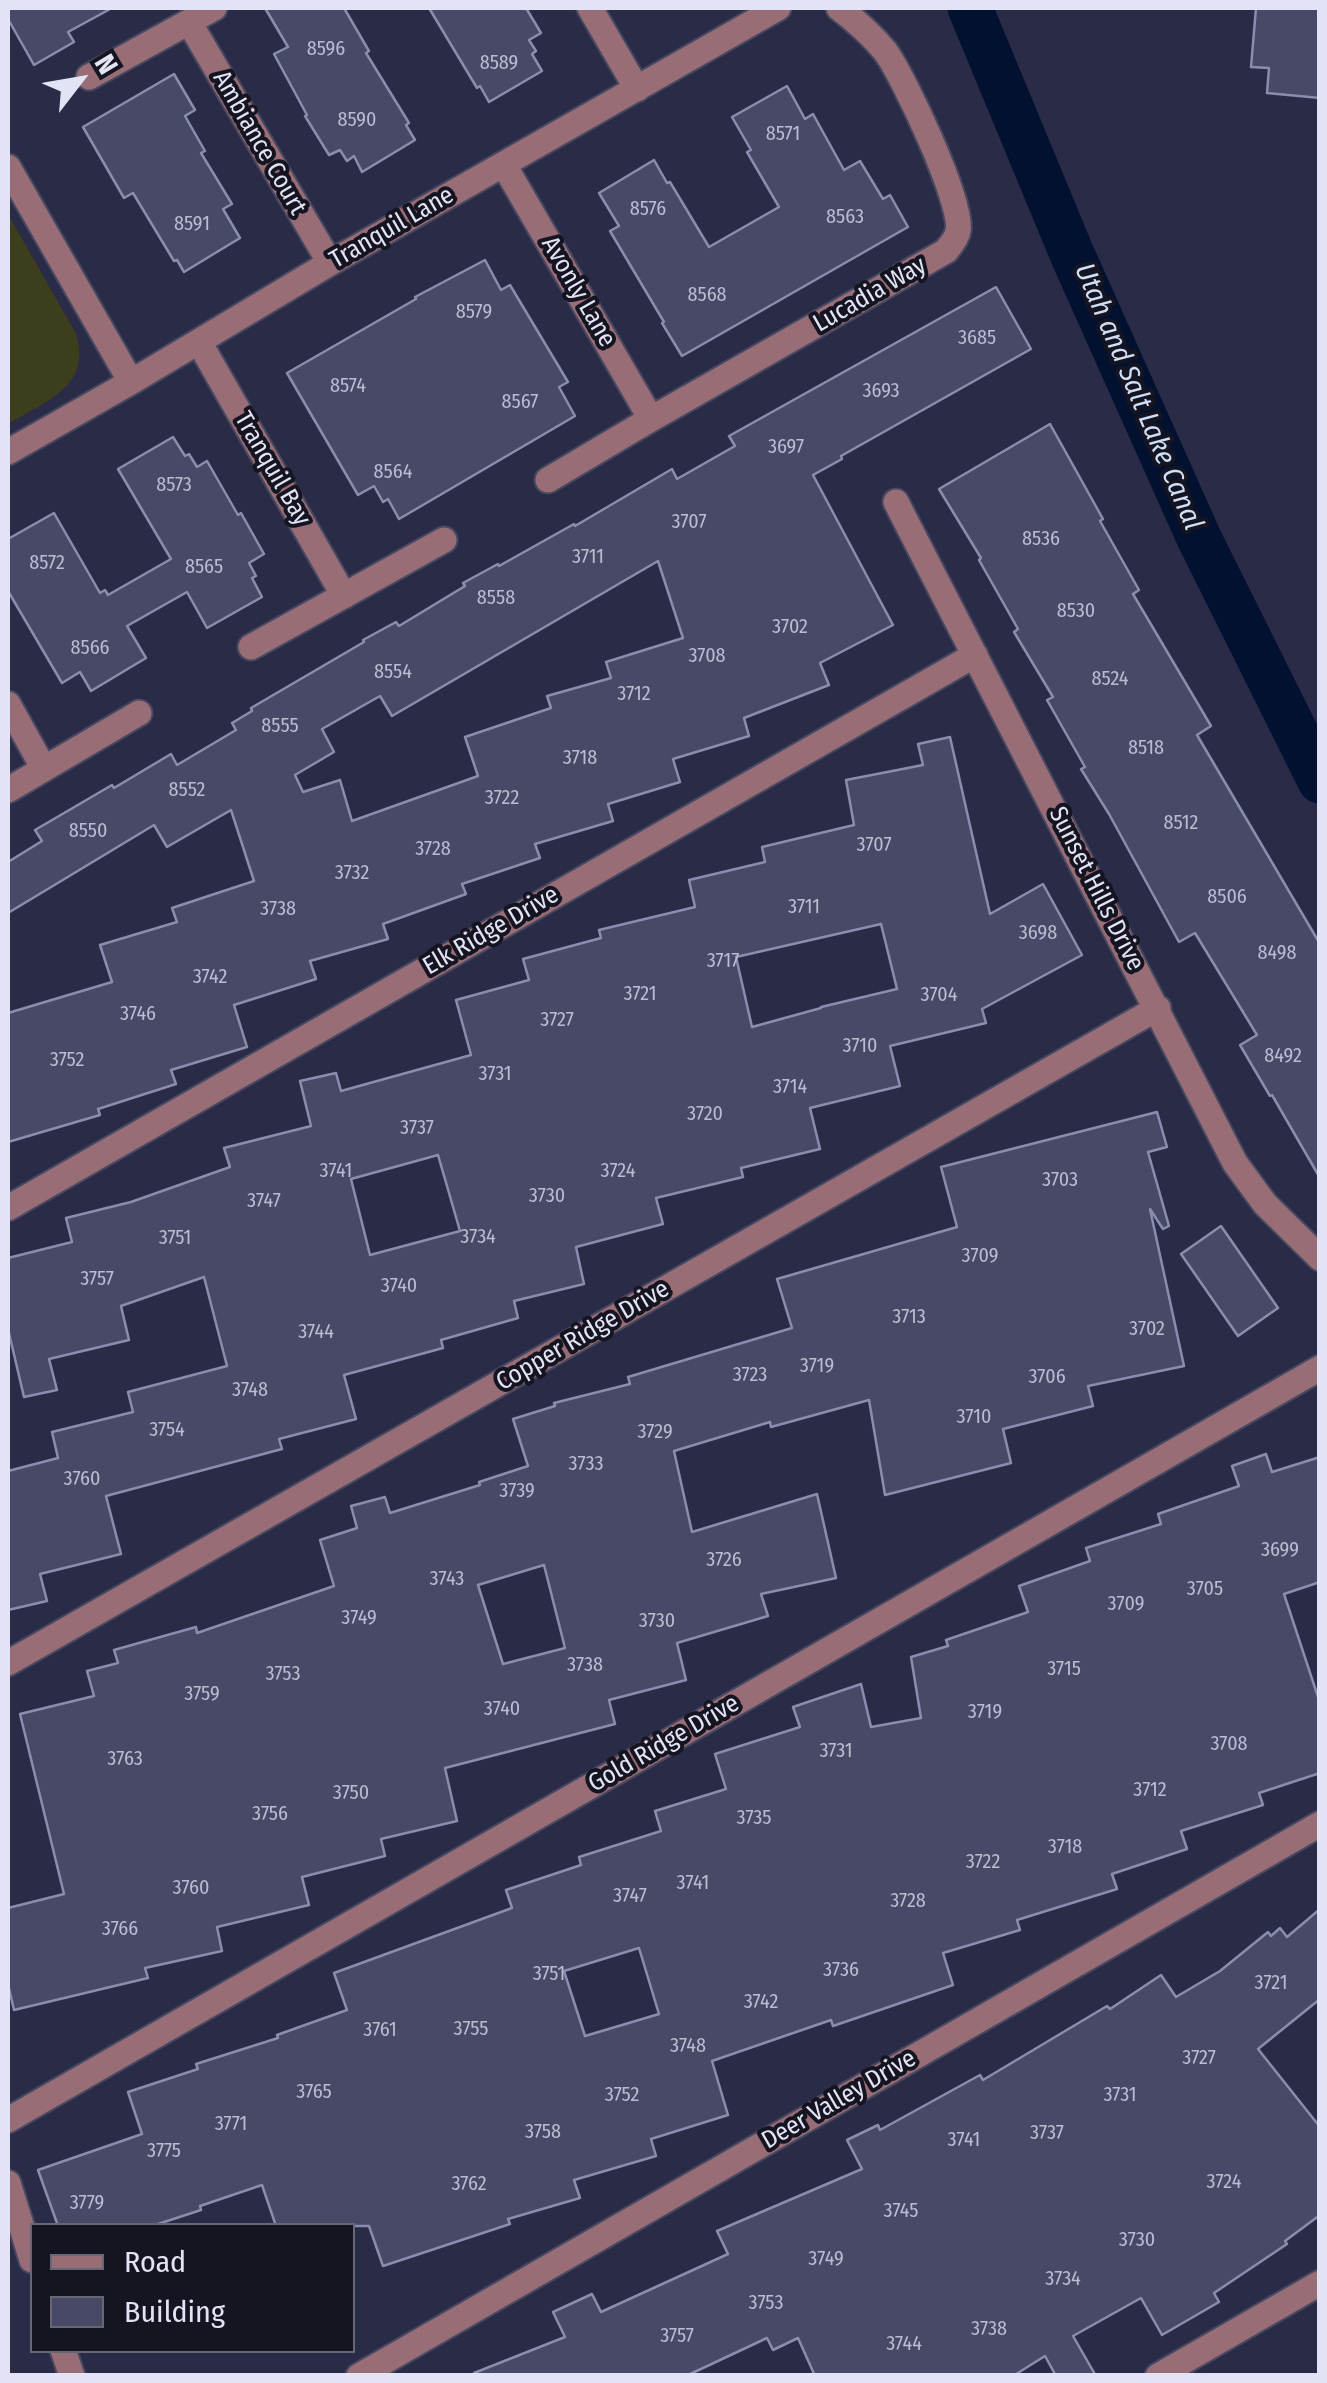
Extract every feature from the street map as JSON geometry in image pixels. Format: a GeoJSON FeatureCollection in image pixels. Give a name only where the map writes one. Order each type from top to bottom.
{"type":"FeatureCollection","features":[{"type":"Feature","properties":{"kind":"street"},"geometry":{"type":"LineString","coordinates":[[88,77],[214,8]]}},
{"type":"Feature","properties":{"kind":"street"},"geometry":{"type":"LineString","coordinates":[[590,8],[637,89]]}},
{"type":"Feature","properties":{"kind":"street","name":"Tranquil Lane"},"geometry":{"type":"LineString","coordinates":[[8,452],[778,8]]}},
{"type":"Feature","properties":{"kind":"street","name":"Lucadia Way"},"geometry":{"type":"LineString","coordinates":[[548,480],[946,252],[958,233],[958,210],[950,186],[887,54],[840,8]]}},
{"type":"Feature","properties":{"kind":"street","name":"Ambiance Court"},"geometry":{"type":"LineString","coordinates":[[188,22],[330,263]]}},
{"type":"Feature","properties":{"kind":"street","name":"Avonly Lane"},"geometry":{"type":"LineString","coordinates":[[504,164],[650,419]]}},
{"type":"Feature","properties":{"kind":"street"},"geometry":{"type":"LineString","coordinates":[[8,167],[131,382]]}},
{"type":"Feature","properties":{"kind":"street","name":"Tranquil Bay"},"geometry":{"type":"LineString","coordinates":[[199,342],[344,596]]}},
{"type":"Feature","properties":{"kind":"street","name":"Sunset Hills Drive"},"geometry":{"type":"LineString","coordinates":[[896,502],[1235,1162],[1264,1204],[1320,1258]]}},
{"type":"Feature","properties":{"kind":"street"},"geometry":{"type":"LineString","coordinates":[[251,647],[444,540]]}},
{"type":"Feature","properties":{"kind":"street","name":"Elk Ridge Drive"},"geometry":{"type":"LineString","coordinates":[[8,1208],[975,655]]}},
{"type":"Feature","properties":{"kind":"street"},"geometry":{"type":"LineString","coordinates":[[8,704],[44,769]]}},
{"type":"Feature","properties":{"kind":"street"},"geometry":{"type":"LineString","coordinates":[[8,790],[140,713]]}},
{"type":"Feature","properties":{"kind":"street","name":"Copper Ridge Drive"},"geometry":{"type":"LineString","coordinates":[[8,1663],[1158,1008]]}},
{"type":"Feature","properties":{"kind":"street","name":"Gold Ridge Drive"},"geometry":{"type":"LineString","coordinates":[[8,2120],[1320,1368]]}},
{"type":"Feature","properties":{"kind":"street","name":"Deer Valley Drive"},"geometry":{"type":"LineString","coordinates":[[359,2376],[1320,1824]]}},
{"type":"Feature","properties":{"kind":"street"},"geometry":{"type":"LineString","coordinates":[[8,2183],[30,2254]]}},
{"type":"Feature","properties":{"kind":"street"},"geometry":{"type":"LineString","coordinates":[[1158,2376],[1320,2283]]}},
{"type":"Feature","properties":{"kind":"shaded area"},"geometry":{"type":"Polygon","coordinates":[[[8,214],[75,332],[79,351],[78,366],[63,390],[8,424],[8,214]]]}},
{"type":"Feature","properties":{"kind":"building"},"geometry":{"type":"Polygon","coordinates":[[[8,8],[112,8],[68,32],[74,42],[34,65],[8,19],[8,8]]]}},
{"type":"Feature","properties":{"kind":"building"},"geometry":{"type":"Polygon","coordinates":[[[265,8],[344,8],[415,140],[362,172],[354,156],[347,161],[340,150],[329,155],[274,54],[288,47],[265,8]]]}},
{"type":"Feature","properties":{"kind":"building"},"geometry":{"type":"Polygon","coordinates":[[[429,8],[526,8],[541,33],[529,40],[542,71],[489,102],[429,8]]]}},
{"type":"Feature","properties":{"kind":"building"},"geometry":{"type":"Polygon","coordinates":[[[1256,8],[1320,8],[1320,98],[1267,93],[1269,68],[1251,67],[1256,8]]]}},
{"type":"Feature","properties":{"kind":"building"},"geometry":{"type":"Polygon","coordinates":[[[174,74],[195,110],[185,116],[205,151],[201,153],[232,204],[223,209],[240,238],[184,272],[133,193],[124,198],[83,127],[174,74]]]}},
{"type":"Feature","properties":{"kind":"building"},"geometry":{"type":"Polygon","coordinates":[[[787,86],[805,119],[813,114],[844,170],[860,161],[883,199],[890,195],[908,227],[682,356],[610,231],[619,226],[599,193],[654,160],[709,247],[779,207],[732,117],[787,86]]]}},
{"type":"Feature","properties":{"kind":"building"},"geometry":{"type":"Polygon","coordinates":[[[485,260],[501,290],[510,285],[568,382],[559,387],[575,416],[399,519],[388,499],[383,502],[374,486],[358,495],[287,373],[485,260]]]}},
{"type":"Feature","properties":{"kind":"building"},"geometry":{"type":"Polygon","coordinates":[[[996,287],[1031,349],[813,475],[893,625],[820,663],[829,685],[744,718],[749,736],[673,759],[680,782],[608,804],[613,821],[535,844],[540,858],[462,884],[466,894],[383,924],[388,939],[310,961],[316,979],[234,1005],[247,1047],[171,1070],[176,1084],[98,1109],[100,1115],[8,1142],[8,1013],[112,982],[100,945],[177,922],[172,908],[254,881],[231,810],[167,847],[154,825],[8,913],[8,862],[42,841],[35,830],[171,754],[177,765],[236,730],[232,723],[251,708],[363,640],[396,622],[399,626],[465,586],[463,583],[575,526],[672,469],[677,479],[735,446],[729,436],[996,287]],[[658,561],[392,716],[380,696],[322,729],[334,752],[295,775],[303,792],[340,780],[352,821],[478,776],[465,737],[551,708],[547,696],[611,678],[606,662],[683,638],[658,561]]]}},
{"type":"Feature","properties":{"kind":"building"},"geometry":{"type":"Polygon","coordinates":[[[1050,424],[1139,590],[1133,594],[1211,726],[1197,735],[1320,944],[1320,1178],[1240,1045],[1257,1035],[1195,933],[1179,942],[1081,769],[1085,767],[1047,700],[1053,697],[1014,632],[1018,629],[981,558],[939,489],[1050,424]]]}},
{"type":"Feature","properties":{"kind":"building"},"geometry":{"type":"Polygon","coordinates":[[[173,437],[197,467],[207,461],[264,554],[249,563],[262,597],[207,628],[187,592],[127,626],[146,658],[91,691],[80,672],[62,683],[8,591],[8,539],[54,513],[100,593],[105,590],[108,595],[171,559],[118,469],[173,437]]]}},
{"type":"Feature","properties":{"kind":"building"},"geometry":{"type":"Polygon","coordinates":[[[950,737],[990,914],[1043,884],[1082,955],[982,1009],[986,1023],[890,1046],[900,1086],[810,1108],[820,1149],[741,1168],[743,1177],[656,1198],[663,1224],[576,1247],[584,1284],[514,1301],[518,1318],[441,1340],[443,1348],[344,1375],[356,1419],[279,1439],[282,1449],[106,1496],[121,1554],[40,1574],[47,1601],[8,1610],[8,1471],[58,1458],[52,1432],[133,1412],[128,1392],[227,1366],[204,1277],[121,1306],[129,1340],[49,1359],[57,1390],[24,1397],[8,1329],[8,1258],[72,1242],[66,1218],[131,1202],[230,1167],[224,1148],[311,1126],[300,1081],[336,1073],[341,1091],[471,1055],[456,1000],[529,980],[523,959],[601,938],[599,930],[695,907],[689,880],[765,862],[762,847],[854,825],[846,780],[923,765],[918,744],[950,737]],[[881,924],[736,957],[752,1027],[897,989],[881,924]],[[438,1155],[351,1179],[370,1255],[460,1231],[438,1155]]]}},
{"type":"Feature","properties":{"kind":"building"},"geometry":{"type":"Polygon","coordinates":[[[1157,1112],[1167,1147],[1148,1152],[1169,1226],[1163,1229],[1150,1209],[1184,1366],[1088,1386],[1093,1406],[1003,1429],[1011,1463],[885,1495],[869,1400],[771,1427],[770,1422],[674,1451],[692,1532],[817,1494],[836,1578],[761,1594],[768,1616],[677,1643],[686,1680],[609,1700],[615,1724],[445,1768],[457,1821],[381,1839],[385,1856],[302,1877],[309,1905],[217,1927],[222,1951],[145,1968],[148,1978],[14,2010],[8,1984],[8,1908],[64,1894],[20,1714],[94,1696],[87,1671],[118,1663],[114,1650],[196,1627],[197,1633],[334,1586],[320,1540],[357,1528],[351,1506],[385,1497],[390,1513],[528,1466],[513,1419],[555,1406],[554,1403],[630,1384],[628,1377],[792,1328],[777,1279],[957,1227],[941,1167],[1157,1112]],[[544,1565],[478,1585],[503,1664],[565,1648],[544,1565]]]}},
{"type":"Feature","properties":{"kind":"building"},"geometry":{"type":"Polygon","coordinates":[[[1221,1226],[1278,1308],[1238,1336],[1181,1254],[1221,1226]]]}},
{"type":"Feature","properties":{"kind":"building"},"geometry":{"type":"Polygon","coordinates":[[[1266,1454],[1272,1472],[1320,1457],[1320,1582],[1284,1594],[1320,1703],[1320,1773],[1259,1793],[1263,1805],[1181,1831],[1187,1849],[1112,1874],[1117,1889],[1017,1920],[1020,1930],[943,1953],[953,1985],[833,2026],[831,2020],[712,2061],[728,2115],[651,2139],[656,2156],[574,2180],[580,2198],[508,2219],[510,2224],[383,2266],[369,2226],[275,2223],[262,2185],[161,2223],[57,2223],[38,2170],[142,2134],[128,2092],[198,2069],[196,2064],[278,2038],[277,2035],[347,2010],[334,1973],[512,1908],[506,1890],[581,1865],[579,1857],[661,1831],[655,1811],[726,1789],[715,1754],[800,1727],[793,1707],[861,1684],[871,1727],[921,1718],[911,1657],[948,1646],[946,1640],[1028,1612],[1019,1586],[1090,1561],[1086,1548],[1161,1524],[1158,1514],[1239,1486],[1232,1466],[1266,1454]],[[639,1948],[564,1971],[585,2036],[659,2014],[639,1948]]]}},
{"type":"Feature","properties":{"kind":"building"},"geometry":{"type":"Polygon","coordinates":[[[1320,1909],[1320,1999],[1258,2049],[1320,2127],[1320,2215],[1285,2241],[1287,2244],[1214,2293],[1219,2302],[1162,2335],[1141,2298],[1073,2336],[1096,2376],[1056,2376],[1045,2356],[1013,2376],[815,2376],[798,2338],[773,2350],[767,2338],[686,2376],[474,2376],[565,2337],[553,2312],[592,2294],[601,2312],[728,2254],[717,2231],[862,2169],[847,2140],[878,2125],[880,2130],[980,2075],[983,2080],[1107,2006],[1110,2009],[1161,1975],[1176,1997],[1220,1971],[1268,1932],[1271,1936],[1280,1928],[1287,1937],[1320,1909]]]}},
{"type":"Feature","properties":{"kind":"waterway","name":"Utah and Salt Lake Canal"},"geometry":{"type":"LineString","coordinates":[[970,8],[1072,254],[1199,538],[1320,781]]}}]}
